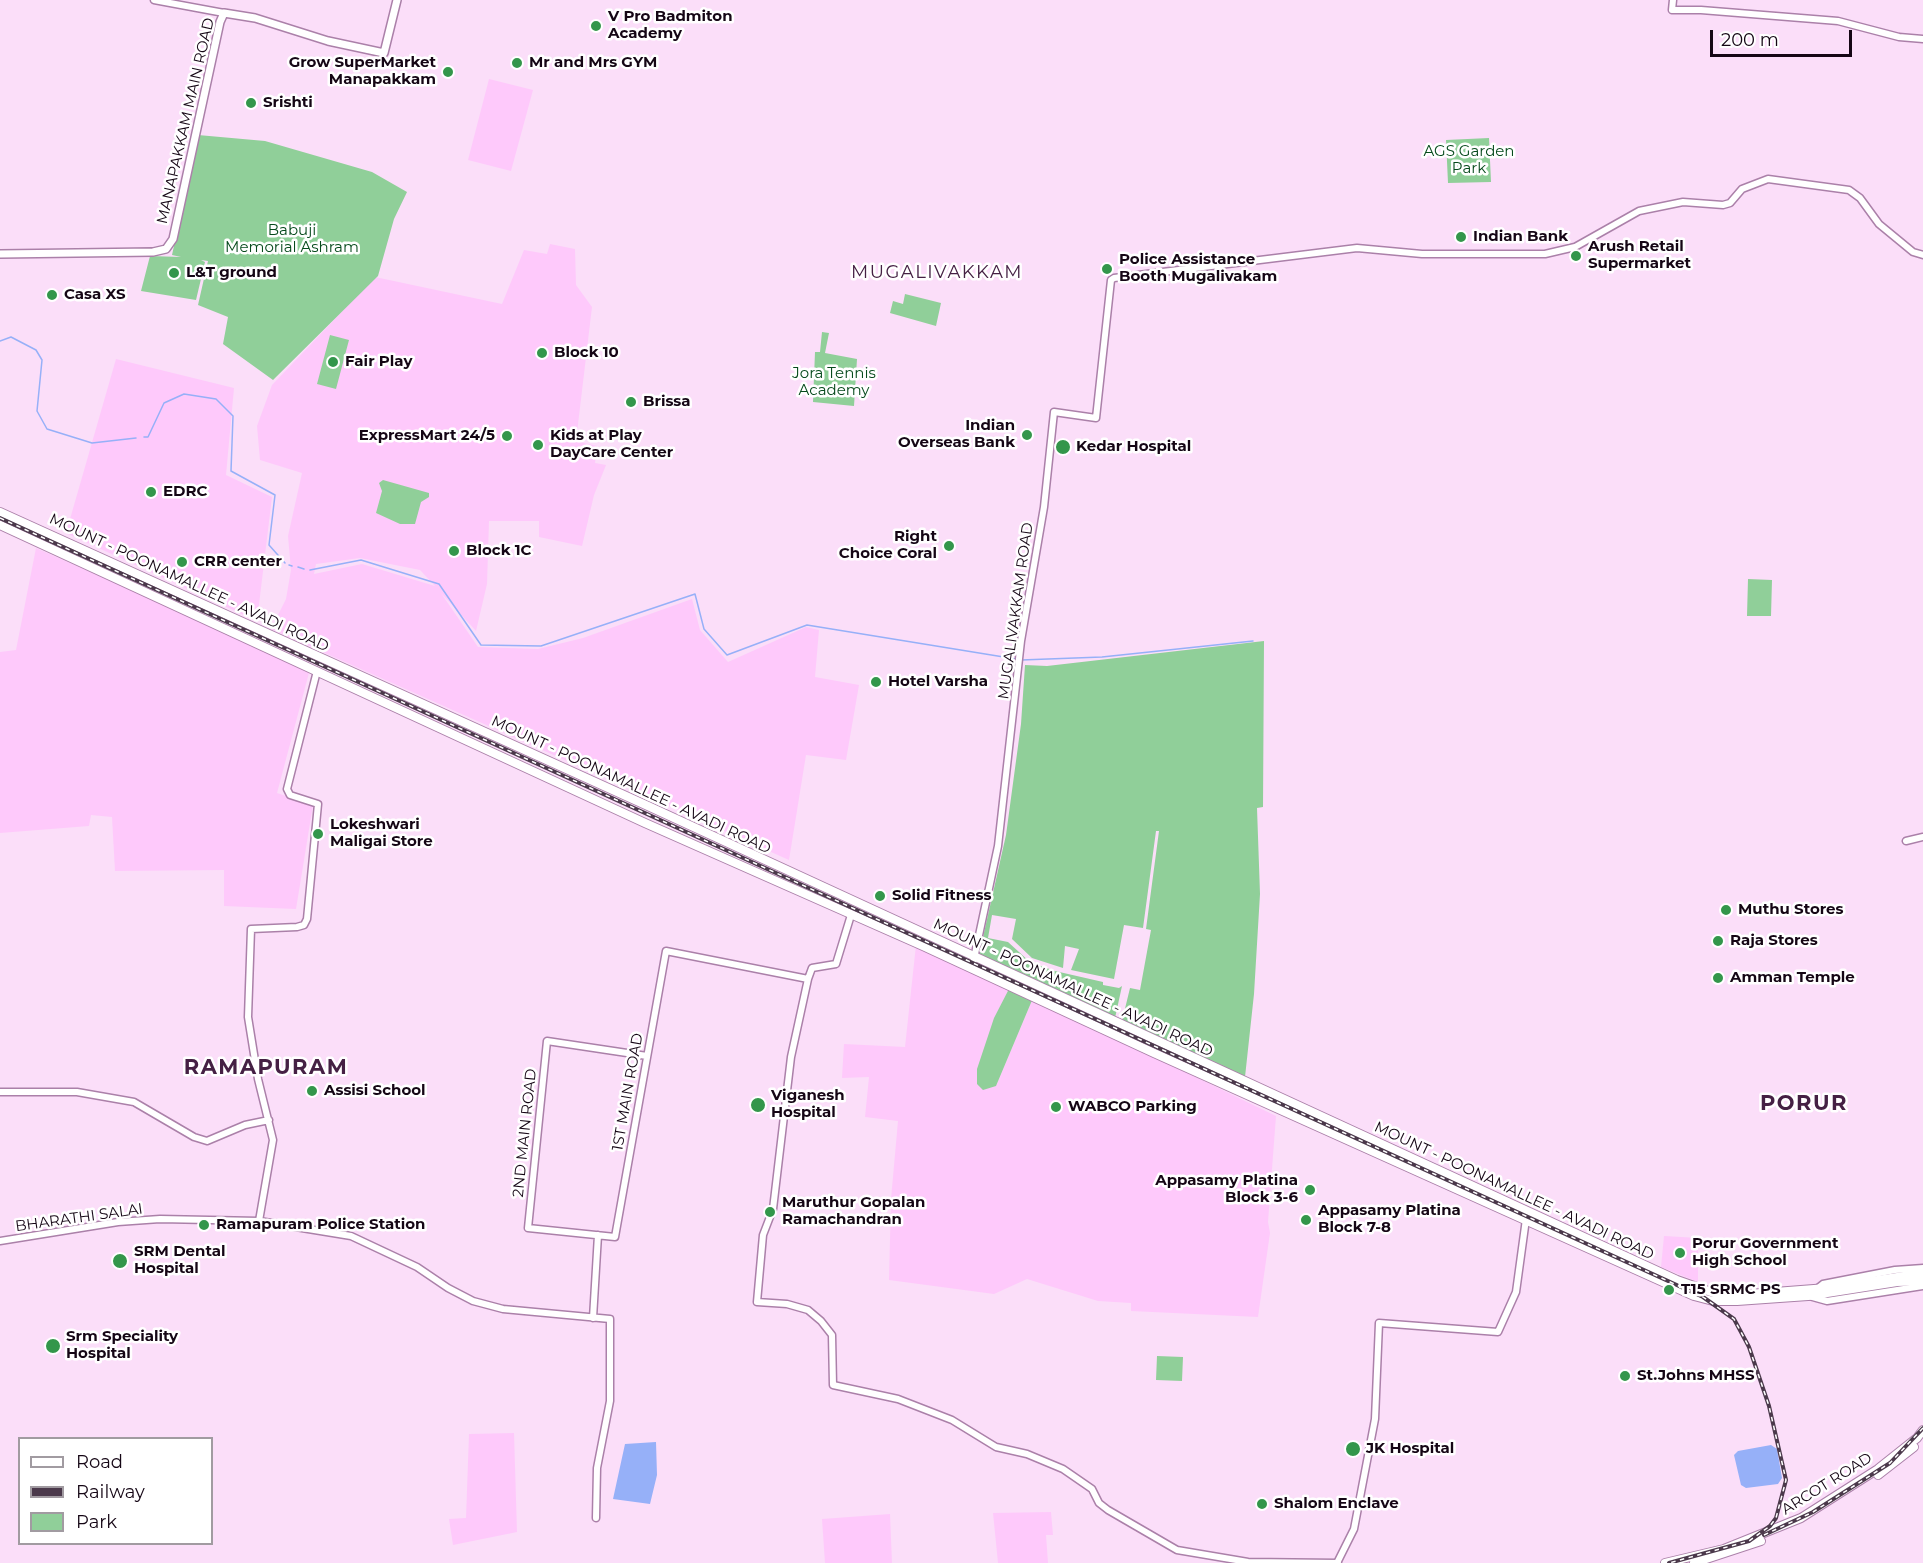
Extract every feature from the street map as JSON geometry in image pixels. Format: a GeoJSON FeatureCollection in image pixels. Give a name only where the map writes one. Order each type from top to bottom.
{"type":"FeatureCollection","features":[{"type":"Feature","properties":{"kind":"main road","name":"MANAPAKKAM MAIN ROAD"},"geometry":{"type":"LineString","coordinates":[[0,254],[160,252],[171,245],[220,22],[224,13],[255,18],[328,41],[384,53],[397,0]]}},
{"type":"Feature","properties":{"kind":"main road","name":"MOUNT - POONAMALLEE - AVADI ROAD"},"geometry":{"type":"LineString","coordinates":[[0,512],[975,957],[1530,1219],[1628,1262],[1714,1293],[1736,1295],[1823,1290]]}},
{"type":"Feature","properties":{"kind":"main road","name":"MOUNT - POONAMALLEE - AVADI ROAD"},"geometry":{"type":"LineString","coordinates":[[0,525],[1104,1030],[1491,1199]]}},
{"type":"Feature","properties":{"kind":"main road"},"geometry":{"type":"LineString","coordinates":[[869,923],[875,912]]}},
{"type":"Feature","properties":{"kind":"main road"},"geometry":{"type":"LineString","coordinates":[[1104,1030],[1108,1019]]}},
{"type":"Feature","properties":{"kind":"main road","name":"MOUNT - POONAMALLEE - AVADI ROAD"},"geometry":{"type":"LineString","coordinates":[[1628,1262],[1694,1296],[1713,1300],[1808,1296],[1823,1290]]}},
{"type":"Feature","properties":{"kind":"main road"},"geometry":{"type":"LineString","coordinates":[[1823,1290],[1923,1273]]}},
{"type":"Feature","properties":{"kind":"main road"},"geometry":{"type":"LineString","coordinates":[[1823,1290],[1923,1281]]}},
{"type":"Feature","properties":{"kind":"main road","name":"ARCOT ROAD"},"geometry":{"type":"LineString","coordinates":[[1665,1563],[1751,1539],[1819,1509],[1878,1469],[1917,1438],[1923,1430]]}},
{"type":"Feature","properties":{"kind":"main road","name":"ARCOT ROAD"},"geometry":{"type":"LineString","coordinates":[[1694,1563],[1774,1536],[1894,1464],[1923,1438]]}},
{"type":"Feature","properties":{"kind":"street"},"geometry":{"type":"LineString","coordinates":[[154,0],[224,13]]}},
{"type":"Feature","properties":{"kind":"street"},"geometry":{"type":"LineString","coordinates":[[1673,0],[1672,10],[1701,10],[1838,21],[1899,37],[1923,39]]}},
{"type":"Feature","properties":{"kind":"street","name":"MUGALIVAKKAM ROAD"},"geometry":{"type":"LineString","coordinates":[[972,968],[998,846],[1021,646],[1044,507],[1054,412],[1096,418],[1111,280],[1124,275],[1147,272],[1357,248],[1422,254],[1545,254],[1575,247],[1639,211],[1683,202],[1723,205],[1730,203],[1742,189],[1768,179],[1849,190],[1860,198],[1879,224],[1913,252],[1923,255]]}},
{"type":"Feature","properties":{"kind":"street"},"geometry":{"type":"LineString","coordinates":[[259,1221],[273,1140],[258,1079],[248,1017],[251,929],[297,927],[304,925],[307,919],[318,804],[290,795],[287,789],[317,671]]}},
{"type":"Feature","properties":{"kind":"street"},"geometry":{"type":"LineString","coordinates":[[1906,841],[1923,837]]}},
{"type":"Feature","properties":{"kind":"street"},"geometry":{"type":"LineString","coordinates":[[851,915],[836,964],[812,968],[808,979],[792,1047],[773,1209],[763,1235],[757,1302],[808,1310],[821,1321],[832,1335],[833,1385],[898,1399],[952,1420],[996,1447],[1027,1454],[1063,1469],[1092,1489],[1099,1503],[1108,1510],[1177,1550],[1248,1562],[1337,1563],[1354,1529],[1375,1419],[1379,1323],[1498,1332],[1516,1292],[1530,1219]]}},
{"type":"Feature","properties":{"kind":"street","name":"1ST MAIN ROAD"},"geometry":{"type":"LineString","coordinates":[[598,1235],[615,1237],[666,951],[808,979]]}},
{"type":"Feature","properties":{"kind":"street","name":"2ND MAIN ROAD"},"geometry":{"type":"LineString","coordinates":[[598,1235],[528,1228],[547,1041],[647,1056]]}},
{"type":"Feature","properties":{"kind":"street"},"geometry":{"type":"LineString","coordinates":[[0,1092],[77,1092],[134,1102],[194,1137],[207,1141],[245,1125],[269,1120]]}},
{"type":"Feature","properties":{"kind":"street","name":"BHARATHI SALAI"},"geometry":{"type":"LineString","coordinates":[[0,1241],[118,1222],[160,1219],[259,1221],[351,1236],[417,1267],[448,1288],[473,1301],[503,1309],[610,1319],[610,1401],[597,1468],[596,1518]]}},
{"type":"Feature","properties":{"kind":"street"},"geometry":{"type":"LineString","coordinates":[[593,1317],[598,1235]]}},
{"type":"Feature","properties":{"kind":"street"},"geometry":{"type":"LineString","coordinates":[[1823,1290],[1823,1284],[1895,1270],[1923,1268]]}},
{"type":"Feature","properties":{"kind":"street"},"geometry":{"type":"LineString","coordinates":[[1808,1296],[1827,1300],[1923,1286]]}},
{"type":"Feature","properties":{"kind":"shaded area"},"geometry":{"type":"Polygon","coordinates":[[[489,79],[533,90],[511,171],[468,160],[489,79]]]}},
{"type":"Feature","properties":{"kind":"shaded area"},"geometry":{"type":"Polygon","coordinates":[[[550,244],[575,249],[576,285],[592,307],[576,441],[597,446],[595,463],[606,465],[594,495],[582,546],[539,537],[539,521],[489,521],[487,584],[476,631],[441,593],[478,647],[538,649],[583,638],[692,599],[700,630],[728,662],[806,627],[819,630],[815,677],[859,685],[846,760],[806,755],[789,860],[271,629],[286,599],[291,570],[288,536],[302,473],[260,460],[257,426],[272,385],[375,277],[502,304],[524,250],[547,254],[550,244]],[[360,558],[316,564],[314,574],[362,564],[435,586],[420,570],[360,558]]]}},
{"type":"Feature","properties":{"kind":"shaded area"},"geometry":{"type":"Polygon","coordinates":[[[116,359],[234,388],[226,475],[272,497],[257,621],[66,533],[116,359]]]}},
{"type":"Feature","properties":{"kind":"shaded area"},"geometry":{"type":"Polygon","coordinates":[[[36,548],[310,669],[277,793],[313,805],[296,909],[224,906],[224,870],[115,871],[112,817],[91,815],[89,826],[0,833],[0,652],[16,650],[36,548]]]}},
{"type":"Feature","properties":{"kind":"shaded area"},"geometry":{"type":"Polygon","coordinates":[[[916,945],[1010,987],[996,1086],[1033,998],[1276,1116],[1268,1222],[1270,1233],[1258,1317],[1131,1311],[1131,1303],[1098,1301],[1027,1279],[994,1294],[889,1280],[891,1199],[898,1121],[865,1117],[869,1077],[842,1078],[844,1044],[905,1047],[916,945]]]}},
{"type":"Feature","properties":{"kind":"shaded area","name":"Porur Government High School"},"geometry":{"type":"Polygon","coordinates":[[[1664,1236],[1698,1238],[1698,1282],[1661,1267],[1664,1236]]]}},
{"type":"Feature","properties":{"kind":"shaded area"},"geometry":{"type":"Polygon","coordinates":[[[514,1433],[517,1532],[453,1545],[449,1519],[466,1518],[469,1434],[514,1433]]]}},
{"type":"Feature","properties":{"kind":"shaded area"},"geometry":{"type":"Polygon","coordinates":[[[1051,1512],[1053,1535],[1046,1535],[1048,1563],[998,1563],[993,1513],[1051,1512]]]}},
{"type":"Feature","properties":{"kind":"shaded area"},"geometry":{"type":"Polygon","coordinates":[[[890,1514],[892,1563],[825,1563],[822,1519],[890,1514]]]}},
{"type":"Feature","properties":{"kind":"green space","name":"Babuji Memorial Ashram"},"geometry":{"type":"Polygon","coordinates":[[[198,135],[265,141],[372,172],[407,192],[394,219],[378,276],[273,380],[223,344],[228,317],[198,305],[208,261],[201,260],[205,262],[196,300],[141,291],[150,256],[181,257],[172,255],[198,135]]]}},
{"type":"Feature","properties":{"kind":"green space","name":"AGS Garden Park"},"geometry":{"type":"Polygon","coordinates":[[[1489,138],[1491,182],[1448,183],[1446,140],[1489,138]]]}},
{"type":"Feature","properties":{"kind":"green space"},"geometry":{"type":"Polygon","coordinates":[[[905,294],[941,303],[936,326],[890,313],[893,301],[903,304],[905,294]]]}},
{"type":"Feature","properties":{"kind":"green space","name":"Jora Tennis Academy"},"geometry":{"type":"Polygon","coordinates":[[[822,332],[829,333],[825,353],[857,359],[854,406],[813,402],[815,352],[820,352],[822,332]]]}},
{"type":"Feature","properties":{"kind":"green space","name":"Fair Play"},"geometry":{"type":"Polygon","coordinates":[[[330,335],[349,340],[336,389],[317,384],[330,335]]]}},
{"type":"Feature","properties":{"kind":"green space"},"geometry":{"type":"Polygon","coordinates":[[[383,480],[429,493],[429,497],[421,502],[415,524],[400,524],[376,513],[382,491],[379,483],[383,480]]]}},
{"type":"Feature","properties":{"kind":"green space"},"geometry":{"type":"Polygon","coordinates":[[[1748,579],[1772,580],[1771,616],[1747,616],[1748,579]]]}},
{"type":"Feature","properties":{"kind":"green space"},"geometry":{"type":"Polygon","coordinates":[[[1264,641],[1263,807],[1257,808],[1260,894],[1254,994],[1245,1077],[1122,1021],[1130,988],[1140,990],[1151,930],[1146,929],[1159,831],[1156,831],[1143,928],[1124,925],[1114,979],[1071,970],[1079,949],[1065,946],[1063,968],[1032,958],[1012,939],[1016,919],[992,915],[988,938],[1008,942],[1030,962],[1055,971],[1103,982],[1103,985],[1119,988],[1122,986],[1115,1018],[979,955],[1006,835],[1021,724],[1025,665],[1047,666],[1264,641]]]}},
{"type":"Feature","properties":{"kind":"green space"},"geometry":{"type":"Polygon","coordinates":[[[1010,987],[1033,998],[996,1086],[983,1090],[977,1084],[977,1069],[994,1018],[1010,987]]]}},
{"type":"Feature","properties":{"kind":"green space"},"geometry":{"type":"Polygon","coordinates":[[[1157,1356],[1183,1357],[1182,1381],[1156,1380],[1157,1356]]]}},
{"type":"Feature","properties":{"kind":"water"},"geometry":{"type":"Polygon","coordinates":[[[656,1442],[657,1475],[650,1504],[613,1499],[625,1444],[656,1442]]]}},
{"type":"Feature","properties":{"kind":"water"},"geometry":{"type":"Polygon","coordinates":[[[1771,1445],[1777,1449],[1782,1478],[1778,1484],[1746,1488],[1741,1485],[1734,1455],[1738,1451],[1771,1445]]]}},
{"type":"Feature","properties":{"kind":"waterway"},"geometry":{"type":"LineString","coordinates":[[0,341],[11,337],[36,350],[42,360],[37,411],[47,429],[92,443],[136,438]]}},
{"type":"Feature","properties":{"kind":"waterway"},"geometry":{"type":"LineString","coordinates":[[144,437],[148,437],[164,403],[184,394],[216,399],[233,416],[231,471],[275,495],[269,545],[285,563]]}},
{"type":"Feature","properties":{"kind":"waterway"},"geometry":{"type":"LineString","coordinates":[[310,570],[361,560],[439,584],[481,645],[541,646],[695,594],[704,629],[727,655],[807,625],[1016,659]]}},
{"type":"Feature","properties":{"kind":"waterway"},"geometry":{"type":"LineString","coordinates":[[298,567],[304,569]]}},
{"type":"Feature","properties":{"kind":"waterway"},"geometry":{"type":"LineString","coordinates":[[1021,660],[1102,657],[1253,641]]}},
{"type":"Feature","properties":{"kind":"railway"},"geometry":{"type":"LineString","coordinates":[[0,518],[1703,1297],[1734,1319],[1749,1347],[1769,1406],[1786,1480],[1776,1518],[1770,1526],[1749,1541],[1669,1563]]}},
{"type":"Feature","properties":{"kind":"railway"},"geometry":{"type":"LineString","coordinates":[[1764,1535],[1813,1512],[1890,1463],[1923,1428]]}},
{"type":"Feature","properties":{"kind":"place","name":"V Pro Badmiton Academy"},"geometry":{"type":"Point","coordinates":[596,26]}},
{"type":"Feature","properties":{"kind":"place","name":"Mr and Mrs GYM"},"geometry":{"type":"Point","coordinates":[517,63]}},
{"type":"Feature","properties":{"kind":"place","name":"Grow SuperMarket Manapakkam"},"geometry":{"type":"Point","coordinates":[448,72]}},
{"type":"Feature","properties":{"kind":"place","name":"Srishti"},"geometry":{"type":"Point","coordinates":[251,103]}},
{"type":"Feature","properties":{"kind":"place","name":"Indian Bank"},"geometry":{"type":"Point","coordinates":[1461,237]}},
{"type":"Feature","properties":{"kind":"place","name":"Arush Retail Supermarket"},"geometry":{"type":"Point","coordinates":[1576,256]}},
{"type":"Feature","properties":{"kind":"place","name":"Police Assistance Booth Mugalivakam"},"geometry":{"type":"Point","coordinates":[1107,269]}},
{"type":"Feature","properties":{"kind":"place","name":"L&T ground"},"geometry":{"type":"Point","coordinates":[174,273]}},
{"type":"Feature","properties":{"kind":"place","name":"Casa XS"},"geometry":{"type":"Point","coordinates":[52,295]}},
{"type":"Feature","properties":{"kind":"place","name":"Block 10"},"geometry":{"type":"Point","coordinates":[542,353]}},
{"type":"Feature","properties":{"kind":"place","name":"Fair Play"},"geometry":{"type":"Point","coordinates":[333,362]}},
{"type":"Feature","properties":{"kind":"place","name":"Brissa"},"geometry":{"type":"Point","coordinates":[631,402]}},
{"type":"Feature","properties":{"kind":"place","name":"Indian Overseas Bank"},"geometry":{"type":"Point","coordinates":[1027,435]}},
{"type":"Feature","properties":{"kind":"place","name":"ExpressMart 24/5"},"geometry":{"type":"Point","coordinates":[507,436]}},
{"type":"Feature","properties":{"kind":"place","name":"Kids at Play DayCare Center"},"geometry":{"type":"Point","coordinates":[538,445]}},
{"type":"Feature","properties":{"kind":"place","name":"Kedar Hospital"},"geometry":{"type":"Point","coordinates":[1063,447]}},
{"type":"Feature","properties":{"kind":"place","name":"EDRC"},"geometry":{"type":"Point","coordinates":[151,492]}},
{"type":"Feature","properties":{"kind":"place","name":"Right Choice Coral"},"geometry":{"type":"Point","coordinates":[949,546]}},
{"type":"Feature","properties":{"kind":"place","name":"Block 1C"},"geometry":{"type":"Point","coordinates":[454,551]}},
{"type":"Feature","properties":{"kind":"place","name":"CRR center"},"geometry":{"type":"Point","coordinates":[182,562]}},
{"type":"Feature","properties":{"kind":"place","name":"Hotel Varsha"},"geometry":{"type":"Point","coordinates":[876,682]}},
{"type":"Feature","properties":{"kind":"place","name":"Lokeshwari Maligai Store"},"geometry":{"type":"Point","coordinates":[318,834]}},
{"type":"Feature","properties":{"kind":"place","name":"Solid Fitness"},"geometry":{"type":"Point","coordinates":[880,896]}},
{"type":"Feature","properties":{"kind":"place","name":"Muthu Stores"},"geometry":{"type":"Point","coordinates":[1726,910]}},
{"type":"Feature","properties":{"kind":"place","name":"Raja Stores"},"geometry":{"type":"Point","coordinates":[1718,941]}},
{"type":"Feature","properties":{"kind":"place","name":"Amman Temple"},"geometry":{"type":"Point","coordinates":[1718,978]}},
{"type":"Feature","properties":{"kind":"place","name":"Assisi School"},"geometry":{"type":"Point","coordinates":[312,1091]}},
{"type":"Feature","properties":{"kind":"place","name":"Viganesh Hospital"},"geometry":{"type":"Point","coordinates":[758,1105]}},
{"type":"Feature","properties":{"kind":"place","name":"WABCO Parking"},"geometry":{"type":"Point","coordinates":[1056,1107]}},
{"type":"Feature","properties":{"kind":"place","name":"Appasamy Platina Block 3-6"},"geometry":{"type":"Point","coordinates":[1310,1190]}},
{"type":"Feature","properties":{"kind":"place","name":"Maruthur Gopalan Ramachandran"},"geometry":{"type":"Point","coordinates":[770,1212]}},
{"type":"Feature","properties":{"kind":"place","name":"Appasamy Platina Block 7-8"},"geometry":{"type":"Point","coordinates":[1306,1220]}},
{"type":"Feature","properties":{"kind":"place","name":"Ramapuram Police Station"},"geometry":{"type":"Point","coordinates":[204,1225]}},
{"type":"Feature","properties":{"kind":"place","name":"Porur Government High School"},"geometry":{"type":"Point","coordinates":[1680,1253]}},
{"type":"Feature","properties":{"kind":"place","name":"SRM Dental Hospital"},"geometry":{"type":"Point","coordinates":[120,1261]}},
{"type":"Feature","properties":{"kind":"place","name":"T15 SRMC PS"},"geometry":{"type":"Point","coordinates":[1669,1290]}},
{"type":"Feature","properties":{"kind":"place","name":"Srm Speciality Hospital"},"geometry":{"type":"Point","coordinates":[53,1346]}},
{"type":"Feature","properties":{"kind":"place","name":"St.Johns MHSS"},"geometry":{"type":"Point","coordinates":[1625,1376]}},
{"type":"Feature","properties":{"kind":"place","name":"JK Hospital"},"geometry":{"type":"Point","coordinates":[1353,1449]}},
{"type":"Feature","properties":{"kind":"place","name":"Shalom Enclave"},"geometry":{"type":"Point","coordinates":[1262,1504]}},
{"type":"Feature","properties":{"kind":"district","name":"MUGALIVAKKAM"},"geometry":{"type":"Point","coordinates":[937,273]}},
{"type":"Feature","properties":{"kind":"district","name":"RAMAPURAM"},"geometry":{"type":"Point","coordinates":[266,1068]}},
{"type":"Feature","properties":{"kind":"district","name":"PORUR"},"geometry":{"type":"Point","coordinates":[1804,1104]}}]}
